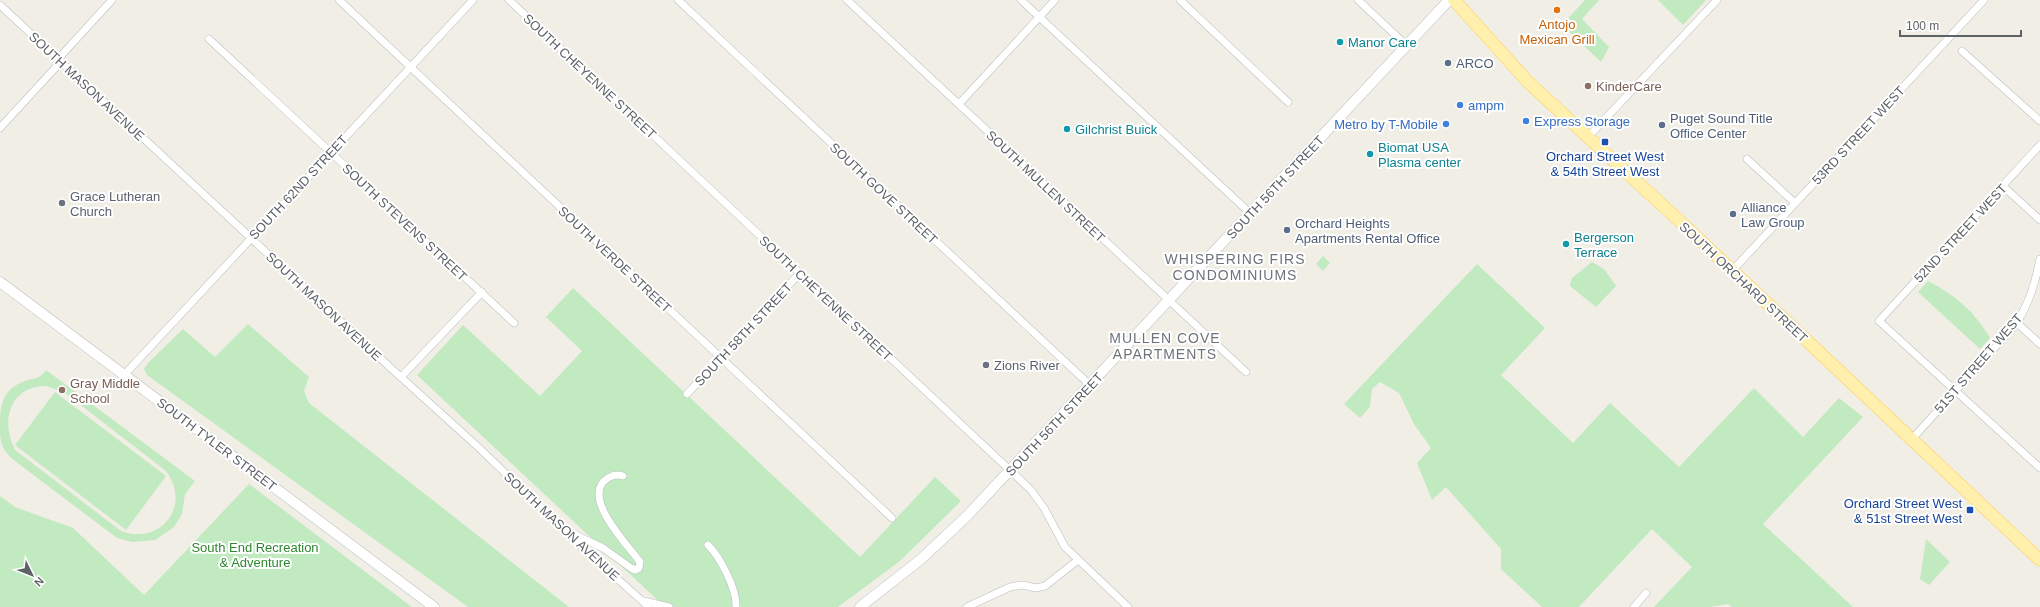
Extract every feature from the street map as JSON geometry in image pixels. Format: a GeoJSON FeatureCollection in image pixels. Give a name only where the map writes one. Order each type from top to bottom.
{"type":"FeatureCollection","features":[{"type":"Feature","properties":{"kind":"main road","name":"SOUTH 56TH STREET"},"geometry":{"type":"LineString","coordinates":[[861,607],[903,574],[936,545],[1010,470],[1449,0]]}},
{"type":"Feature","properties":{"kind":"main road","name":"SOUTH ORCHARD STREET"},"geometry":{"type":"LineString","coordinates":[[1454,0],[1519,73],[2040,560]]}},
{"type":"Feature","properties":{"kind":"main road","name":"SOUTH TYLER STREET"},"geometry":{"type":"LineString","coordinates":[[0,282],[125,374],[434,607]]}},
{"type":"Feature","properties":{"kind":"street"},"geometry":{"type":"LineString","coordinates":[[0,128],[57,66],[58,59],[112,0]]}},
{"type":"Feature","properties":{"kind":"street","name":"SOUTH VERDE STREET"},"geometry":{"type":"LineString","coordinates":[[339,0],[892,518]]}},
{"type":"Feature","properties":{"kind":"street","name":"SOUTH 62ND STREET"},"geometry":{"type":"LineString","coordinates":[[125,374],[473,0]]}},
{"type":"Feature","properties":{"kind":"street","name":"SOUTH CHEYENNE STREET"},"geometry":{"type":"LineString","coordinates":[[509,0],[1031,490],[1044,508],[1061,542],[1128,607]]}},
{"type":"Feature","properties":{"kind":"street","name":"SOUTH GOVE STREET"},"geometry":{"type":"LineString","coordinates":[[678,0],[1090,386]]}},
{"type":"Feature","properties":{"kind":"street","name":"SOUTH MULLEN STREET"},"geometry":{"type":"LineString","coordinates":[[847,0],[1246,372]]}},
{"type":"Feature","properties":{"kind":"street"},"geometry":{"type":"LineString","coordinates":[[1021,0],[1250,213]]}},
{"type":"Feature","properties":{"kind":"street"},"geometry":{"type":"LineString","coordinates":[[959,104],[1055,0]]}},
{"type":"Feature","properties":{"kind":"street"},"geometry":{"type":"LineString","coordinates":[[1180,0],[1288,102]]}},
{"type":"Feature","properties":{"kind":"street"},"geometry":{"type":"LineString","coordinates":[[1358,0],[1406,45]]}},
{"type":"Feature","properties":{"kind":"street"},"geometry":{"type":"LineString","coordinates":[[1588,137],[1717,0]]}},
{"type":"Feature","properties":{"kind":"street","name":"53RD STREET WEST"},"geometry":{"type":"LineString","coordinates":[[1732,271],[1984,0]]}},
{"type":"Feature","properties":{"kind":"street","name":"SOUTH MASON AVENUE"},"geometry":{"type":"LineString","coordinates":[[0,5],[649,607]]}},
{"type":"Feature","properties":{"kind":"street","name":"SOUTH STEVENS STREET"},"geometry":{"type":"LineString","coordinates":[[209,39],[514,323]]}},
{"type":"Feature","properties":{"kind":"street"},"geometry":{"type":"LineString","coordinates":[[1962,51],[2040,121]]}},
{"type":"Feature","properties":{"kind":"street","name":"52ND STREET WEST"},"geometry":{"type":"LineString","coordinates":[[1955,391],[1879,321],[2040,145]]}},
{"type":"Feature","properties":{"kind":"street"},"geometry":{"type":"LineString","coordinates":[[1747,159],[1795,203]]}},
{"type":"Feature","properties":{"kind":"street"},"geometry":{"type":"LineString","coordinates":[[2003,186],[2040,220]]}},
{"type":"Feature","properties":{"kind":"street","name":"51ST STREET WEST"},"geometry":{"type":"LineString","coordinates":[[1912,439],[2017,323],[2029,302],[2034,289],[2040,259]]}},
{"type":"Feature","properties":{"kind":"street","name":"SOUTH 58TH STREET"},"geometry":{"type":"LineString","coordinates":[[687,394],[800,273]]}},
{"type":"Feature","properties":{"kind":"street"},"geometry":{"type":"LineString","coordinates":[[401,377],[482,292]]}},
{"type":"Feature","properties":{"kind":"street"},"geometry":{"type":"LineString","coordinates":[[2017,323],[2040,344]]}},
{"type":"Feature","properties":{"kind":"street"},"geometry":{"type":"LineString","coordinates":[[1955,391],[2040,468]]}},
{"type":"Feature","properties":{"kind":"street"},"geometry":{"type":"LineString","coordinates":[[565,530],[598,546],[631,568],[635,570],[639,568],[640,562],[623,542],[598,499],[599,489],[604,481],[615,475],[623,476]]}},
{"type":"Feature","properties":{"kind":"street"},"geometry":{"type":"LineString","coordinates":[[708,545],[721,561],[734,593],[736,607]]}},
{"type":"Feature","properties":{"kind":"street"},"geometry":{"type":"LineString","coordinates":[[967,607],[1010,587],[1022,585],[1036,588],[1045,586],[1078,560]]}},
{"type":"Feature","properties":{"kind":"street"},"geometry":{"type":"LineString","coordinates":[[1634,607],[1646,593]]}},
{"type":"Feature","properties":{"kind":"street"},"geometry":{"type":"LineString","coordinates":[[642,601],[669,607]]}},
{"type":"Feature","properties":{"kind":"green space"},"geometry":{"type":"Polygon","coordinates":[[[1585,0],[1599,0],[1582,19],[1609,47],[1601,62],[1562,25],[1585,0]]]}},
{"type":"Feature","properties":{"kind":"green space"},"geometry":{"type":"Polygon","coordinates":[[[1658,0],[1706,0],[1683,25],[1658,0]]]}},
{"type":"Feature","properties":{"kind":"green space"},"geometry":{"type":"Polygon","coordinates":[[[1323,256],[1330,263],[1323,271],[1316,264],[1323,256]]]}},
{"type":"Feature","properties":{"kind":"green space"},"geometry":{"type":"Polygon","coordinates":[[[1592,262],[1604,269],[1616,286],[1596,307],[1570,286],[1572,278],[1592,262]]]}},
{"type":"Feature","properties":{"kind":"green space"},"geometry":{"type":"Polygon","coordinates":[[[1477,264],[1545,328],[1501,375],[1573,443],[1610,403],[1679,467],[1754,388],[1803,437],[1839,398],[1863,417],[1763,524],[1853,607],[1732,607],[1728,604],[1710,607],[1654,607],[1692,567],[1652,529],[1579,607],[1542,607],[1501,569],[1501,549],[1446,487],[1432,500],[1417,463],[1431,448],[1414,424],[1399,393],[1380,382],[1372,389],[1370,407],[1360,418],[1344,404],[1477,264]]]}},
{"type":"Feature","properties":{"kind":"green space"},"geometry":{"type":"Polygon","coordinates":[[[1928,281],[1955,298],[1984,328],[1990,338],[1980,349],[1918,292],[1928,281]]]}},
{"type":"Feature","properties":{"kind":"green space"},"geometry":{"type":"Polygon","coordinates":[[[573,288],[860,557],[935,477],[961,501],[900,561],[838,607],[665,607],[417,375],[463,325],[540,396],[582,351],[546,317],[573,288]]]}},
{"type":"Feature","properties":{"kind":"green space"},"geometry":{"type":"Polygon","coordinates":[[[248,324],[309,377],[304,391],[309,403],[569,607],[468,607],[147,375],[144,369],[148,363],[183,329],[215,357],[248,324]]]}},
{"type":"Feature","properties":{"kind":"green space"},"geometry":{"type":"Polygon","coordinates":[[[46,370],[195,481],[185,494],[182,514],[174,527],[155,540],[132,542],[117,538],[15,461],[7,453],[2,445],[0,432],[2,403],[8,392],[13,387],[42,375],[46,370]],[[46,386],[34,388],[24,392],[16,399],[11,407],[8,428],[15,450],[121,531],[135,534],[149,533],[160,528],[174,509],[176,497],[173,484],[166,471],[65,393],[46,386]]]}},
{"type":"Feature","properties":{"kind":"green space"},"geometry":{"type":"Polygon","coordinates":[[[55,392],[166,476],[126,530],[15,445],[55,392]]]}},
{"type":"Feature","properties":{"kind":"green space","name":"South End Recreation & Adventure"},"geometry":{"type":"Polygon","coordinates":[[[249,484],[412,607],[0,607],[0,496],[15,507],[73,528],[144,595],[249,484]]]}},
{"type":"Feature","properties":{"kind":"green space"},"geometry":{"type":"Polygon","coordinates":[[[1926,539],[1950,562],[1929,585],[1920,579],[1926,539]]]}},
{"type":"Feature","properties":{"kind":"place","name":"Antojo Mexican Grill"},"geometry":{"type":"Point","coordinates":[1557,10]}},
{"type":"Feature","properties":{"kind":"place","name":"Manor Care"},"geometry":{"type":"Point","coordinates":[1340,42]}},
{"type":"Feature","properties":{"kind":"place","name":"ARCO"},"geometry":{"type":"Point","coordinates":[1448,63]}},
{"type":"Feature","properties":{"kind":"place","name":"KinderCare"},"geometry":{"type":"Point","coordinates":[1588,86]}},
{"type":"Feature","properties":{"kind":"place","name":"ampm"},"geometry":{"type":"Point","coordinates":[1460,105]}},
{"type":"Feature","properties":{"kind":"place","name":"Express Storage"},"geometry":{"type":"Point","coordinates":[1526,121]}},
{"type":"Feature","properties":{"kind":"place","name":"Metro by T-Mobile"},"geometry":{"type":"Point","coordinates":[1446,124]}},
{"type":"Feature","properties":{"kind":"place","name":"Puget Sound Title Office Center"},"geometry":{"type":"Point","coordinates":[1662,125]}},
{"type":"Feature","properties":{"kind":"place","name":"Gilchrist Buick"},"geometry":{"type":"Point","coordinates":[1067,129]}},
{"type":"Feature","properties":{"kind":"place","name":"Orchard Street West & 54th Street West"},"geometry":{"type":"Point","coordinates":[1605,142]}},
{"type":"Feature","properties":{"kind":"place","name":"Biomat USA Plasma center"},"geometry":{"type":"Point","coordinates":[1370,154]}},
{"type":"Feature","properties":{"kind":"place","name":"Grace Lutheran Church"},"geometry":{"type":"Point","coordinates":[62,203]}},
{"type":"Feature","properties":{"kind":"place","name":"Alliance Law Group"},"geometry":{"type":"Point","coordinates":[1733,214]}},
{"type":"Feature","properties":{"kind":"place","name":"Orchard Heights Apartments Rental Office"},"geometry":{"type":"Point","coordinates":[1287,230]}},
{"type":"Feature","properties":{"kind":"place","name":"Bergerson Terrace"},"geometry":{"type":"Point","coordinates":[1566,244]}},
{"type":"Feature","properties":{"kind":"place","name":"Zions River"},"geometry":{"type":"Point","coordinates":[986,365]}},
{"type":"Feature","properties":{"kind":"place","name":"Gray Middle School"},"geometry":{"type":"Point","coordinates":[62,390]}},
{"type":"Feature","properties":{"kind":"place","name":"Orchard Street West & 51st Street West"},"geometry":{"type":"Point","coordinates":[1970,510]}},
{"type":"Feature","properties":{"kind":"district","name":"WHISPERING FIRS CONDOMINIUMS"},"geometry":{"type":"Point","coordinates":[1235,268]}},
{"type":"Feature","properties":{"kind":"district","name":"MULLEN COVE APARTMENTS"},"geometry":{"type":"Point","coordinates":[1165,346]}}]}
